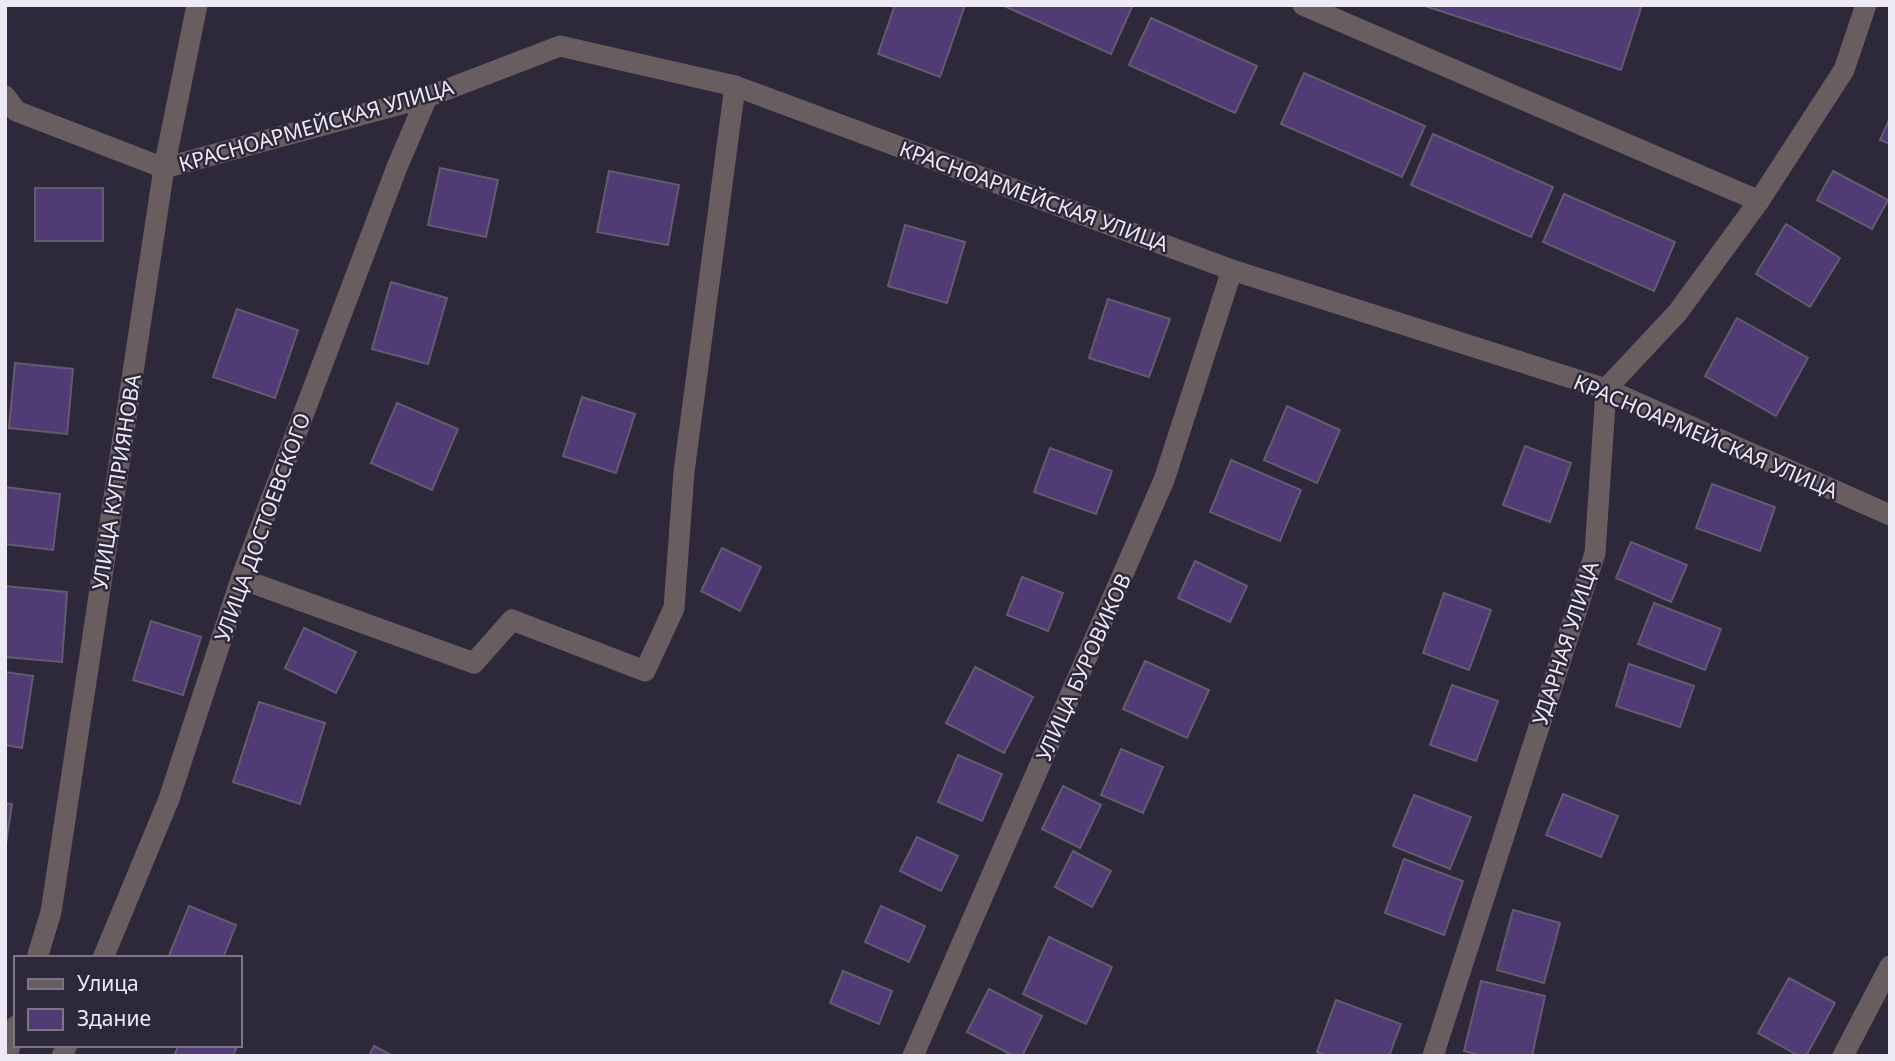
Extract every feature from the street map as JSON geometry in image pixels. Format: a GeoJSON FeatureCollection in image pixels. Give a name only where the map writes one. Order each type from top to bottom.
{"type":"FeatureCollection","features":[{"type":"Feature","properties":{"kind":"street","name":"УЛИЦА КУПРИЯНОВА"},"geometry":{"type":"LineString","coordinates":[[38,956],[51,912],[164,168],[197,5]]}},
{"type":"Feature","properties":{"kind":"street"},"geometry":{"type":"LineString","coordinates":[[1303,5],[1759,201]]}},
{"type":"Feature","properties":{"kind":"street"},"geometry":{"type":"LineString","coordinates":[[1606,389],[1678,312],[1759,201],[1844,70],[1866,5]]}},
{"type":"Feature","properties":{"kind":"street","name":"КРАСНОАРМЕЙСКАЯ УЛИЦА"},"geometry":{"type":"LineString","coordinates":[[164,168],[427,97],[560,46],[735,86],[1232,270],[1606,389],[1890,515]]}},
{"type":"Feature","properties":{"kind":"street"},"geometry":{"type":"LineString","coordinates":[[241,579],[474,663],[512,620],[645,671],[674,608],[684,472],[735,86]]}},
{"type":"Feature","properties":{"kind":"street"},"geometry":{"type":"LineString","coordinates":[[5,96],[16,110],[164,168]]}},
{"type":"Feature","properties":{"kind":"street","name":"УЛИЦА ДОСТОЕВСКОГО"},"geometry":{"type":"LineString","coordinates":[[104,956],[169,799],[241,579],[397,167],[427,97]]}},
{"type":"Feature","properties":{"kind":"street","name":"УЛИЦА БУРОВИКОВ"},"geometry":{"type":"LineString","coordinates":[[914,1056],[1164,480],[1232,270]]}},
{"type":"Feature","properties":{"kind":"street","name":"УДАРНАЯ УЛИЦА"},"geometry":{"type":"LineString","coordinates":[[1433,1056],[1595,553],[1606,389]]}},
{"type":"Feature","properties":{"kind":"street"},"geometry":{"type":"LineString","coordinates":[[1843,1056],[1890,966]]}},
{"type":"Feature","properties":{"kind":"street"},"geometry":{"type":"LineString","coordinates":[[7,1056],[14,1033]]}},
{"type":"Feature","properties":{"kind":"building"},"geometry":{"type":"Polygon","coordinates":[[[895,5],[965,5],[940,77],[878,54],[895,5]]]}},
{"type":"Feature","properties":{"kind":"building"},"geometry":{"type":"Polygon","coordinates":[[[1002,5],[1128,5],[1132,7],[1111,54],[1002,5]]]}},
{"type":"Feature","properties":{"kind":"building"},"geometry":{"type":"Polygon","coordinates":[[[1422,5],[1642,5],[1621,70],[1422,5]]]}},
{"type":"Feature","properties":{"kind":"building"},"geometry":{"type":"Polygon","coordinates":[[[1151,18],[1257,66],[1235,113],[1129,65],[1151,18]]]}},
{"type":"Feature","properties":{"kind":"building"},"geometry":{"type":"Polygon","coordinates":[[[1304,73],[1425,126],[1402,177],[1281,124],[1304,73]]]}},
{"type":"Feature","properties":{"kind":"building"},"geometry":{"type":"Polygon","coordinates":[[[1890,118],[1890,144],[1880,140],[1890,118]]]}},
{"type":"Feature","properties":{"kind":"building"},"geometry":{"type":"Polygon","coordinates":[[[1433,134],[1553,187],[1531,237],[1411,185],[1433,134]]]}},
{"type":"Feature","properties":{"kind":"building"},"geometry":{"type":"Polygon","coordinates":[[[440,168],[498,180],[486,237],[428,225],[440,168]]]}},
{"type":"Feature","properties":{"kind":"building"},"geometry":{"type":"Polygon","coordinates":[[[609,171],[679,185],[668,245],[597,232],[609,171]]]}},
{"type":"Feature","properties":{"kind":"building"},"geometry":{"type":"Polygon","coordinates":[[[1833,171],[1888,200],[1872,229],[1817,200],[1833,171]]]}},
{"type":"Feature","properties":{"kind":"building"},"geometry":{"type":"Polygon","coordinates":[[[35,188],[103,188],[103,241],[35,241],[35,188]]]}},
{"type":"Feature","properties":{"kind":"building"},"geometry":{"type":"Polygon","coordinates":[[[1564,194],[1675,242],[1654,291],[1543,242],[1564,194]]]}},
{"type":"Feature","properties":{"kind":"building"},"geometry":{"type":"Polygon","coordinates":[[[1786,224],[1840,258],[1810,307],[1756,274],[1786,224]]]}},
{"type":"Feature","properties":{"kind":"building"},"geometry":{"type":"Polygon","coordinates":[[[905,225],[965,242],[947,303],[888,286],[905,225]]]}},
{"type":"Feature","properties":{"kind":"building"},"geometry":{"type":"Polygon","coordinates":[[[391,282],[447,298],[428,364],[372,349],[391,282]]]}},
{"type":"Feature","properties":{"kind":"building"},"geometry":{"type":"Polygon","coordinates":[[[1108,299],[1170,319],[1149,377],[1089,358],[1108,299]]]}},
{"type":"Feature","properties":{"kind":"building"},"geometry":{"type":"Polygon","coordinates":[[[237,309],[298,330],[275,398],[213,377],[237,309]]]}},
{"type":"Feature","properties":{"kind":"building"},"geometry":{"type":"Polygon","coordinates":[[[1737,318],[1808,358],[1776,416],[1705,376],[1737,318]]]}},
{"type":"Feature","properties":{"kind":"building"},"geometry":{"type":"Polygon","coordinates":[[[15,363],[73,369],[67,434],[9,428],[15,363]]]}},
{"type":"Feature","properties":{"kind":"building"},"geometry":{"type":"Polygon","coordinates":[[[582,397],[635,414],[616,473],[563,456],[582,397]]]}},
{"type":"Feature","properties":{"kind":"building"},"geometry":{"type":"Polygon","coordinates":[[[397,403],[458,429],[432,490],[371,463],[397,403]]]}},
{"type":"Feature","properties":{"kind":"building"},"geometry":{"type":"Polygon","coordinates":[[[1287,406],[1340,430],[1317,483],[1264,460],[1287,406]]]}},
{"type":"Feature","properties":{"kind":"building"},"geometry":{"type":"Polygon","coordinates":[[[1525,446],[1571,463],[1550,522],[1503,505],[1525,446]]]}},
{"type":"Feature","properties":{"kind":"building"},"geometry":{"type":"Polygon","coordinates":[[[1050,448],[1112,471],[1096,514],[1034,492],[1050,448]]]}},
{"type":"Feature","properties":{"kind":"building"},"geometry":{"type":"Polygon","coordinates":[[[1231,460],[1301,490],[1280,541],[1210,512],[1231,460]]]}},
{"type":"Feature","properties":{"kind":"building"},"geometry":{"type":"Polygon","coordinates":[[[1712,484],[1775,507],[1760,551],[1696,528],[1712,484]]]}},
{"type":"Feature","properties":{"kind":"building"},"geometry":{"type":"Polygon","coordinates":[[[5,487],[60,494],[53,550],[5,544],[5,487]]]}},
{"type":"Feature","properties":{"kind":"building"},"geometry":{"type":"Polygon","coordinates":[[[1631,542],[1687,565],[1671,602],[1616,578],[1631,542]]]}},
{"type":"Feature","properties":{"kind":"building"},"geometry":{"type":"Polygon","coordinates":[[[722,548],[761,567],[740,611],[701,591],[722,548]]]}},
{"type":"Feature","properties":{"kind":"building"},"geometry":{"type":"Polygon","coordinates":[[[1195,561],[1247,586],[1230,622],[1178,598],[1195,561]]]}},
{"type":"Feature","properties":{"kind":"building"},"geometry":{"type":"Polygon","coordinates":[[[1022,577],[1063,593],[1048,631],[1007,615],[1022,577]]]}},
{"type":"Feature","properties":{"kind":"building"},"geometry":{"type":"Polygon","coordinates":[[[5,586],[67,592],[62,662],[5,657],[5,586]]]}},
{"type":"Feature","properties":{"kind":"building"},"geometry":{"type":"Polygon","coordinates":[[[1444,593],[1491,610],[1469,670],[1423,653],[1444,593]]]}},
{"type":"Feature","properties":{"kind":"building"},"geometry":{"type":"Polygon","coordinates":[[[1654,603],[1721,629],[1705,670],[1638,644],[1654,603]]]}},
{"type":"Feature","properties":{"kind":"building"},"geometry":{"type":"Polygon","coordinates":[[[151,621],[201,637],[183,695],[133,680],[151,621]]]}},
{"type":"Feature","properties":{"kind":"building"},"geometry":{"type":"Polygon","coordinates":[[[304,628],[356,652],[336,693],[285,668],[304,628]]]}},
{"type":"Feature","properties":{"kind":"building"},"geometry":{"type":"Polygon","coordinates":[[[1145,661],[1209,690],[1187,738],[1123,709],[1145,661]]]}},
{"type":"Feature","properties":{"kind":"building"},"geometry":{"type":"Polygon","coordinates":[[[1629,664],[1694,686],[1680,727],[1616,706],[1629,664]]]}},
{"type":"Feature","properties":{"kind":"building"},"geometry":{"type":"Polygon","coordinates":[[[975,667],[1033,697],[1004,753],[946,723],[975,667]]]}},
{"type":"Feature","properties":{"kind":"building"},"geometry":{"type":"Polygon","coordinates":[[[5,672],[33,676],[22,748],[5,745],[5,672]]]}},
{"type":"Feature","properties":{"kind":"building"},"geometry":{"type":"Polygon","coordinates":[[[1452,685],[1498,701],[1476,761],[1430,745],[1452,685]]]}},
{"type":"Feature","properties":{"kind":"building"},"geometry":{"type":"Polygon","coordinates":[[[259,702],[325,723],[300,804],[233,782],[259,702]]]}},
{"type":"Feature","properties":{"kind":"building"},"geometry":{"type":"Polygon","coordinates":[[[1121,749],[1163,767],[1143,813],[1101,795],[1121,749]]]}},
{"type":"Feature","properties":{"kind":"building"},"geometry":{"type":"Polygon","coordinates":[[[958,755],[1002,774],[982,821],[938,802],[958,755]]]}},
{"type":"Feature","properties":{"kind":"building"},"geometry":{"type":"Polygon","coordinates":[[[1063,786],[1101,805],[1080,848],[1042,829],[1063,786]]]}},
{"type":"Feature","properties":{"kind":"building"},"geometry":{"type":"Polygon","coordinates":[[[1563,794],[1618,816],[1601,857],[1546,835],[1563,794]]]}},
{"type":"Feature","properties":{"kind":"building"},"geometry":{"type":"Polygon","coordinates":[[[1414,795],[1471,817],[1450,869],[1393,846],[1414,795]]]}},
{"type":"Feature","properties":{"kind":"building"},"geometry":{"type":"Polygon","coordinates":[[[5,803],[12,804],[5,850],[5,803]]]}},
{"type":"Feature","properties":{"kind":"building"},"geometry":{"type":"Polygon","coordinates":[[[917,837],[958,856],[941,891],[900,871],[917,837]]]}},
{"type":"Feature","properties":{"kind":"building"},"geometry":{"type":"Polygon","coordinates":[[[1073,851],[1111,871],[1092,907],[1055,887],[1073,851]]]}},
{"type":"Feature","properties":{"kind":"building"},"geometry":{"type":"Polygon","coordinates":[[[1404,859],[1463,881],[1444,935],[1385,913],[1404,859]]]}},
{"type":"Feature","properties":{"kind":"building"},"geometry":{"type":"Polygon","coordinates":[[[189,906],[236,925],[224,956],[169,956],[189,906]]]}},
{"type":"Feature","properties":{"kind":"building"},"geometry":{"type":"Polygon","coordinates":[[[881,906],[925,926],[909,962],[865,942],[881,906]]]}},
{"type":"Feature","properties":{"kind":"building"},"geometry":{"type":"Polygon","coordinates":[[[1513,910],[1560,923],[1544,983],[1497,970],[1513,910]]]}},
{"type":"Feature","properties":{"kind":"building"},"geometry":{"type":"Polygon","coordinates":[[[1049,937],[1112,967],[1086,1024],[1023,994],[1049,937]]]}},
{"type":"Feature","properties":{"kind":"building"},"geometry":{"type":"Polygon","coordinates":[[[843,971],[892,991],[879,1024],[830,1003],[843,971]]]}},
{"type":"Feature","properties":{"kind":"building"},"geometry":{"type":"Polygon","coordinates":[[[1789,978],[1835,1003],[1806,1056],[1799,1056],[1758,1033],[1789,978]]]}},
{"type":"Feature","properties":{"kind":"building"},"geometry":{"type":"Polygon","coordinates":[[[1481,981],[1545,996],[1532,1056],[1483,1056],[1464,1051],[1481,981]]]}},
{"type":"Feature","properties":{"kind":"building"},"geometry":{"type":"Polygon","coordinates":[[[989,989],[1042,1016],[1022,1056],[1014,1056],[967,1032],[989,989]]]}},
{"type":"Feature","properties":{"kind":"building"},"geometry":{"type":"Polygon","coordinates":[[[1336,1000],[1401,1024],[1389,1056],[1326,1056],[1317,1052],[1336,1000]]]}},
{"type":"Feature","properties":{"kind":"building"},"geometry":{"type":"Polygon","coordinates":[[[374,1046],[393,1056],[369,1056],[374,1046]]]}},
{"type":"Feature","properties":{"kind":"building"},"geometry":{"type":"Polygon","coordinates":[[[178,1047],[236,1049],[233,1056],[174,1056],[178,1047]]]}}]}
